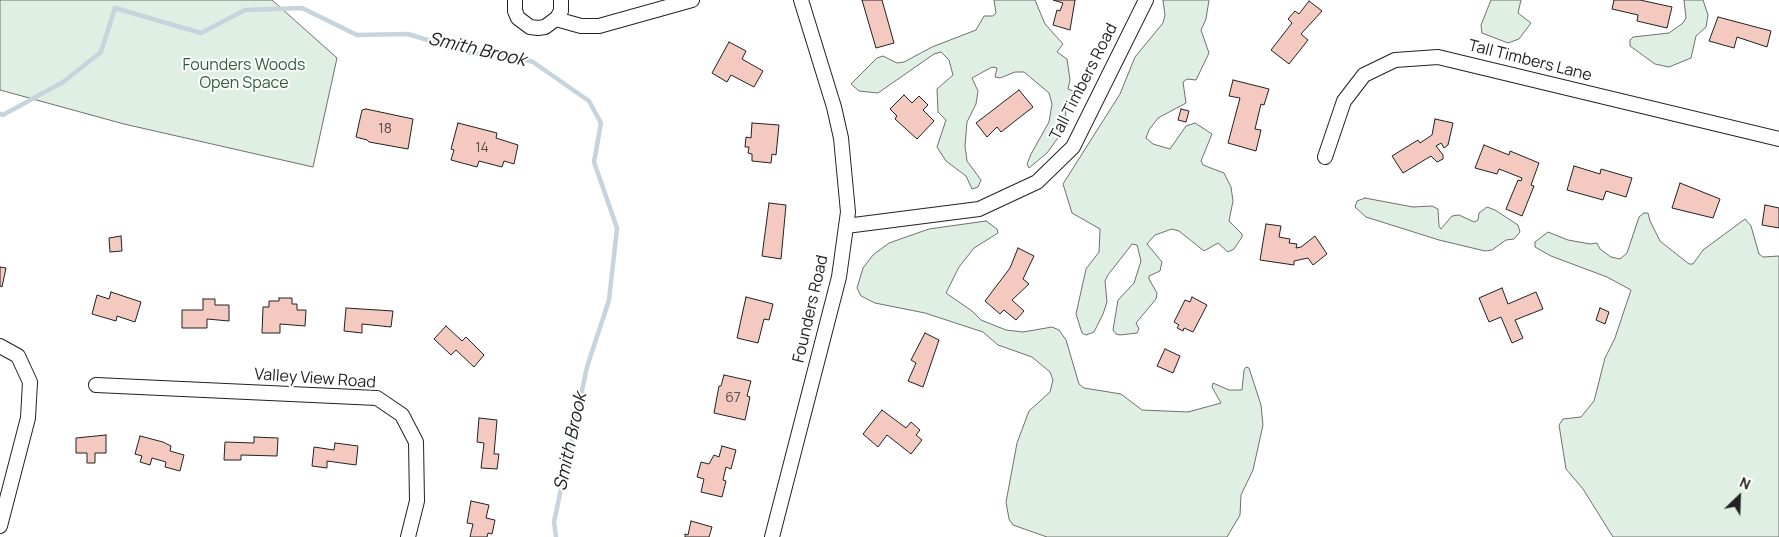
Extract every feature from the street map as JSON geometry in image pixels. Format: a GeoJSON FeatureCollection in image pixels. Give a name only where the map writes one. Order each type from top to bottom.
{"type":"FeatureCollection","features":[{"type":"Feature","properties":{"kind":"street"},"geometry":{"type":"LineString","coordinates":[[515,0],[515,11],[518,18],[530,27],[545,27],[556,19],[561,11],[561,0]]}},
{"type":"Feature","properties":{"kind":"street"},"geometry":{"type":"LineString","coordinates":[[556,19],[581,26],[599,26],[692,0]]}},
{"type":"Feature","properties":{"kind":"street","name":"Founders Road"},"geometry":{"type":"LineString","coordinates":[[772,537],[840,277],[848,212],[841,138],[834,106],[801,0]]}},
{"type":"Feature","properties":{"kind":"street","name":"Tall Timbers Road"},"geometry":{"type":"LineString","coordinates":[[846,226],[979,209],[1037,182],[1073,147],[1146,0]]}},
{"type":"Feature","properties":{"kind":"street","name":"Tall Timbers Lane"},"geometry":{"type":"LineString","coordinates":[[1325,157],[1344,101],[1364,75],[1395,60],[1438,58],[1779,139]]}},
{"type":"Feature","properties":{"kind":"street"},"geometry":{"type":"LineString","coordinates":[[0,346],[18,356],[30,382],[28,418],[0,526]]}},
{"type":"Feature","properties":{"kind":"street","name":"Valley View Road"},"geometry":{"type":"LineString","coordinates":[[96,385],[377,398],[402,414],[416,442],[417,500],[408,537]]}},
{"type":"Feature","properties":{"kind":"green space","name":"Founders Woods Open Space"},"geometry":{"type":"Polygon","coordinates":[[[0,0],[272,0],[337,58],[313,167],[124,124],[0,90],[0,0]]]}},
{"type":"Feature","properties":{"kind":"green space"},"geometry":{"type":"Polygon","coordinates":[[[994,0],[1035,0],[1045,24],[1063,44],[1057,52],[1067,59],[1070,80],[1068,89],[1073,91],[1066,109],[1065,125],[1060,135],[1047,153],[1029,168],[1027,164],[1031,154],[1049,122],[1052,104],[1049,93],[1024,72],[1015,72],[1000,78],[995,77],[997,68],[992,67],[972,78],[978,91],[976,104],[967,122],[965,146],[967,161],[981,180],[978,187],[972,189],[966,176],[946,161],[937,147],[946,120],[938,112],[937,89],[953,75],[949,60],[941,52],[934,54],[878,93],[859,91],[851,84],[877,58],[883,56],[897,63],[904,62],[932,47],[976,30],[984,16],[993,16],[996,13],[994,0]]]}},
{"type":"Feature","properties":{"kind":"green space"},"geometry":{"type":"Polygon","coordinates":[[[1163,0],[1209,0],[1206,19],[1201,30],[1209,53],[1196,80],[1187,79],[1183,82],[1186,103],[1158,118],[1149,130],[1146,138],[1153,144],[1170,149],[1186,126],[1195,123],[1212,134],[1201,161],[1203,165],[1224,173],[1231,187],[1233,201],[1229,221],[1242,234],[1242,237],[1234,249],[1228,252],[1218,243],[1204,251],[1179,231],[1172,229],[1155,235],[1147,244],[1162,262],[1160,271],[1149,276],[1157,293],[1156,299],[1136,323],[1139,329],[1137,333],[1120,335],[1116,334],[1113,330],[1118,300],[1134,283],[1141,261],[1137,245],[1132,244],[1108,275],[1105,281],[1107,302],[1103,314],[1094,332],[1086,335],[1082,333],[1076,314],[1086,269],[1099,252],[1100,229],[1072,213],[1063,184],[1120,94],[1135,57],[1163,23],[1165,15],[1163,0]]]}},
{"type":"Feature","properties":{"kind":"green space"},"geometry":{"type":"Polygon","coordinates":[[[1491,0],[1521,0],[1518,13],[1531,23],[1519,39],[1508,43],[1482,33],[1481,25],[1491,0]]]}},
{"type":"Feature","properties":{"kind":"green space"},"geometry":{"type":"Polygon","coordinates":[[[1684,0],[1703,0],[1708,15],[1706,27],[1696,36],[1691,58],[1669,67],[1655,64],[1630,46],[1630,40],[1633,37],[1669,33],[1683,23],[1686,18],[1684,0]]]}},
{"type":"Feature","properties":{"kind":"green space"},"geometry":{"type":"Polygon","coordinates":[[[1365,198],[1413,207],[1432,206],[1438,209],[1439,226],[1441,229],[1452,216],[1459,215],[1474,222],[1478,220],[1479,213],[1487,207],[1518,225],[1520,232],[1514,239],[1506,240],[1492,250],[1485,251],[1439,240],[1366,217],[1355,207],[1357,201],[1365,198]]]}},
{"type":"Feature","properties":{"kind":"green space"},"geometry":{"type":"Polygon","coordinates":[[[1644,213],[1648,213],[1660,241],[1689,264],[1693,264],[1703,250],[1745,219],[1751,226],[1759,254],[1763,257],[1779,256],[1779,537],[1613,537],[1583,489],[1566,469],[1559,425],[1563,419],[1581,417],[1594,401],[1605,358],[1615,338],[1631,290],[1607,277],[1551,256],[1535,247],[1535,242],[1548,232],[1568,240],[1590,244],[1597,243],[1600,249],[1611,257],[1620,259],[1627,253],[1639,217],[1644,213]]]}},
{"type":"Feature","properties":{"kind":"green space"},"geometry":{"type":"Polygon","coordinates":[[[986,221],[997,229],[998,233],[974,248],[959,267],[946,293],[972,311],[981,320],[1006,330],[1023,332],[1052,327],[1059,330],[1066,340],[1079,384],[1084,388],[1121,394],[1142,410],[1188,412],[1221,403],[1212,387],[1213,383],[1229,390],[1242,390],[1244,370],[1246,367],[1249,368],[1261,405],[1263,425],[1253,470],[1241,495],[1240,515],[1227,537],[1047,537],[1013,525],[1009,519],[1006,502],[1017,443],[1029,411],[1050,392],[1053,380],[1050,372],[1032,357],[998,345],[983,332],[925,313],[875,303],[861,296],[857,288],[863,268],[873,255],[889,243],[929,229],[986,221]]]}},
{"type":"Feature","properties":{"kind":"building"},"geometry":{"type":"Polygon","coordinates":[[[862,0],[882,0],[894,43],[876,48],[862,0]]]}},
{"type":"Feature","properties":{"kind":"building"},"geometry":{"type":"Polygon","coordinates":[[[1053,0],[1075,0],[1070,30],[1053,25],[1057,10],[1060,11],[1063,3],[1053,0]]]}},
{"type":"Feature","properties":{"kind":"building"},"geometry":{"type":"Polygon","coordinates":[[[1614,0],[1640,0],[1672,7],[1667,28],[1637,21],[1638,15],[1612,9],[1614,0]]]}},
{"type":"Feature","properties":{"kind":"building"},"geometry":{"type":"Polygon","coordinates":[[[1309,1],[1322,11],[1301,34],[1308,40],[1289,64],[1271,50],[1292,23],[1288,19],[1295,11],[1299,14],[1309,1]]]}},
{"type":"Feature","properties":{"kind":"building"},"geometry":{"type":"Polygon","coordinates":[[[1718,17],[1771,31],[1767,47],[1737,37],[1734,48],[1709,41],[1718,17]]]}},
{"type":"Feature","properties":{"kind":"building"},"geometry":{"type":"Polygon","coordinates":[[[729,42],[746,51],[742,59],[763,71],[754,87],[731,75],[727,82],[712,73],[729,42]]]}},
{"type":"Feature","properties":{"kind":"building"},"geometry":{"type":"Polygon","coordinates":[[[1233,80],[1269,89],[1264,105],[1261,104],[1255,129],[1261,130],[1256,151],[1228,143],[1240,98],[1229,96],[1233,80]]]}},
{"type":"Feature","properties":{"kind":"building"},"geometry":{"type":"Polygon","coordinates":[[[1019,90],[1033,107],[1001,132],[997,127],[987,137],[976,123],[1019,90]]]}},
{"type":"Feature","properties":{"kind":"building"},"geometry":{"type":"Polygon","coordinates":[[[904,95],[912,103],[919,96],[928,105],[923,110],[934,121],[917,139],[895,119],[897,116],[890,109],[904,95]]]}},
{"type":"Feature","properties":{"kind":"building"},"geometry":{"type":"Polygon","coordinates":[[[366,109],[413,119],[408,149],[369,142],[356,137],[362,110],[366,109]]]}},
{"type":"Feature","properties":{"kind":"building"},"geometry":{"type":"Polygon","coordinates":[[[1181,109],[1189,111],[1186,122],[1178,120],[1181,109]]]}},
{"type":"Feature","properties":{"kind":"building"},"geometry":{"type":"Polygon","coordinates":[[[1435,119],[1453,123],[1448,145],[1444,148],[1441,143],[1436,146],[1443,155],[1443,159],[1437,162],[1431,156],[1403,173],[1392,156],[1418,140],[1420,143],[1432,135],[1435,119]]]}},
{"type":"Feature","properties":{"kind":"building"},"geometry":{"type":"Polygon","coordinates":[[[458,123],[497,133],[496,138],[518,145],[514,164],[504,161],[502,167],[479,161],[477,167],[451,160],[454,150],[451,149],[458,123]]]}},
{"type":"Feature","properties":{"kind":"building"},"geometry":{"type":"Polygon","coordinates":[[[752,123],[779,125],[776,155],[772,154],[771,163],[752,161],[752,154],[748,153],[749,147],[745,147],[746,137],[751,138],[752,123]]]}},
{"type":"Feature","properties":{"kind":"building"},"geometry":{"type":"Polygon","coordinates":[[[1484,145],[1509,155],[1510,151],[1539,163],[1531,185],[1534,186],[1522,216],[1506,209],[1518,180],[1521,181],[1522,178],[1499,169],[1497,174],[1475,168],[1484,145]]]}},
{"type":"Feature","properties":{"kind":"building"},"geometry":{"type":"Polygon","coordinates":[[[1574,166],[1600,174],[1601,169],[1632,178],[1626,197],[1606,191],[1603,200],[1567,190],[1574,166]]]}},
{"type":"Feature","properties":{"kind":"building"},"geometry":{"type":"Polygon","coordinates":[[[1680,183],[1720,199],[1713,218],[1672,208],[1680,183]]]}},
{"type":"Feature","properties":{"kind":"building"},"geometry":{"type":"Polygon","coordinates":[[[769,203],[786,205],[781,259],[762,256],[769,203]]]}},
{"type":"Feature","properties":{"kind":"building"},"geometry":{"type":"Polygon","coordinates":[[[1765,205],[1779,208],[1779,228],[1762,225],[1765,205]]]}},
{"type":"Feature","properties":{"kind":"building"},"geometry":{"type":"Polygon","coordinates":[[[1266,224],[1281,226],[1279,237],[1290,239],[1289,243],[1297,244],[1296,248],[1301,247],[1315,236],[1327,254],[1313,265],[1308,258],[1294,261],[1294,265],[1260,260],[1266,224]]]}},
{"type":"Feature","properties":{"kind":"building"},"geometry":{"type":"Polygon","coordinates":[[[121,236],[122,251],[110,252],[109,238],[121,236]]]}},
{"type":"Feature","properties":{"kind":"building"},"geometry":{"type":"Polygon","coordinates":[[[1018,248],[1034,256],[1023,279],[1029,284],[1012,300],[1024,311],[1016,320],[1004,310],[1000,314],[985,301],[1010,268],[1018,248]]]}},
{"type":"Feature","properties":{"kind":"building"},"geometry":{"type":"Polygon","coordinates":[[[0,267],[6,268],[2,287],[0,286],[0,267]]]}},
{"type":"Feature","properties":{"kind":"building"},"geometry":{"type":"Polygon","coordinates":[[[1502,288],[1508,304],[1536,292],[1543,309],[1515,320],[1523,338],[1512,343],[1501,317],[1489,322],[1479,298],[1502,288]]]}},
{"type":"Feature","properties":{"kind":"building"},"geometry":{"type":"Polygon","coordinates":[[[111,292],[141,302],[135,322],[117,316],[116,321],[92,314],[97,295],[109,299],[111,292]]]}},
{"type":"Feature","properties":{"kind":"building"},"geometry":{"type":"Polygon","coordinates":[[[746,297],[773,304],[769,320],[764,319],[758,343],[737,338],[746,297]]]}},
{"type":"Feature","properties":{"kind":"building"},"geometry":{"type":"Polygon","coordinates":[[[1192,297],[1207,305],[1193,332],[1184,328],[1183,331],[1177,328],[1179,325],[1174,322],[1185,300],[1190,302],[1192,297]]]}},
{"type":"Feature","properties":{"kind":"building"},"geometry":{"type":"Polygon","coordinates":[[[279,298],[292,298],[292,304],[297,304],[297,310],[306,310],[305,326],[280,324],[280,333],[262,333],[263,307],[269,307],[269,301],[279,301],[279,298]]]}},
{"type":"Feature","properties":{"kind":"building"},"geometry":{"type":"Polygon","coordinates":[[[203,299],[215,299],[215,305],[229,305],[229,321],[207,319],[207,328],[182,328],[182,310],[203,310],[203,299]]]}},
{"type":"Feature","properties":{"kind":"building"},"geometry":{"type":"Polygon","coordinates":[[[346,308],[393,311],[391,327],[362,324],[362,333],[344,331],[346,308]]]}},
{"type":"Feature","properties":{"kind":"building"},"geometry":{"type":"Polygon","coordinates":[[[1600,308],[1609,312],[1605,324],[1596,320],[1600,308]]]}},
{"type":"Feature","properties":{"kind":"building"},"geometry":{"type":"Polygon","coordinates":[[[446,326],[462,341],[466,337],[484,355],[474,367],[456,350],[451,355],[434,339],[446,326]]]}},
{"type":"Feature","properties":{"kind":"building"},"geometry":{"type":"Polygon","coordinates":[[[925,333],[939,340],[923,387],[908,381],[916,363],[911,360],[925,333]]]}},
{"type":"Feature","properties":{"kind":"building"},"geometry":{"type":"Polygon","coordinates":[[[1165,349],[1180,356],[1173,373],[1157,366],[1165,349]]]}},
{"type":"Feature","properties":{"kind":"building"},"geometry":{"type":"Polygon","coordinates":[[[724,375],[751,381],[747,396],[750,397],[745,420],[714,413],[719,386],[721,386],[724,375]]]}},
{"type":"Feature","properties":{"kind":"building"},"geometry":{"type":"Polygon","coordinates":[[[882,410],[906,428],[911,422],[920,430],[916,435],[922,440],[911,454],[887,435],[878,447],[863,434],[882,410]]]}},
{"type":"Feature","properties":{"kind":"building"},"geometry":{"type":"Polygon","coordinates":[[[479,418],[497,420],[494,454],[499,454],[497,469],[481,468],[484,443],[477,442],[479,418]]]}},
{"type":"Feature","properties":{"kind":"building"},"geometry":{"type":"Polygon","coordinates":[[[106,435],[106,453],[95,453],[95,463],[87,463],[87,453],[76,453],[76,438],[106,435]]]}},
{"type":"Feature","properties":{"kind":"building"},"geometry":{"type":"Polygon","coordinates":[[[140,436],[163,442],[171,446],[170,451],[184,455],[180,471],[165,467],[166,462],[152,458],[150,465],[140,462],[142,456],[135,454],[140,436]]]}},
{"type":"Feature","properties":{"kind":"building"},"geometry":{"type":"Polygon","coordinates":[[[254,437],[278,438],[277,456],[241,455],[241,460],[224,460],[225,442],[254,443],[254,437]]]}},
{"type":"Feature","properties":{"kind":"building"},"geometry":{"type":"Polygon","coordinates":[[[335,443],[358,446],[356,465],[327,461],[327,468],[312,466],[314,447],[334,450],[335,443]]]}},
{"type":"Feature","properties":{"kind":"building"},"geometry":{"type":"Polygon","coordinates":[[[722,446],[736,450],[731,469],[726,467],[723,480],[726,481],[722,497],[701,492],[704,479],[697,477],[701,462],[709,464],[714,455],[719,457],[722,446]]]}},
{"type":"Feature","properties":{"kind":"building"},"geometry":{"type":"Polygon","coordinates":[[[471,501],[489,505],[486,518],[495,520],[492,534],[488,533],[487,537],[470,537],[473,524],[467,523],[471,501]]]}},
{"type":"Feature","properties":{"kind":"building"},"geometry":{"type":"Polygon","coordinates":[[[691,521],[712,527],[709,537],[685,537],[685,534],[688,535],[691,521]]]}},
{"type":"Feature","properties":{"kind":"waterway","name":"Smith Brook"},"geometry":{"type":"LineString","coordinates":[[0,114],[3,115],[63,82],[101,52],[115,8],[201,33],[245,10],[302,8],[357,35],[408,34],[470,53],[510,55],[533,62],[589,101],[601,123],[594,162],[617,228],[609,300],[587,367],[554,522],[556,537]]}}]}
